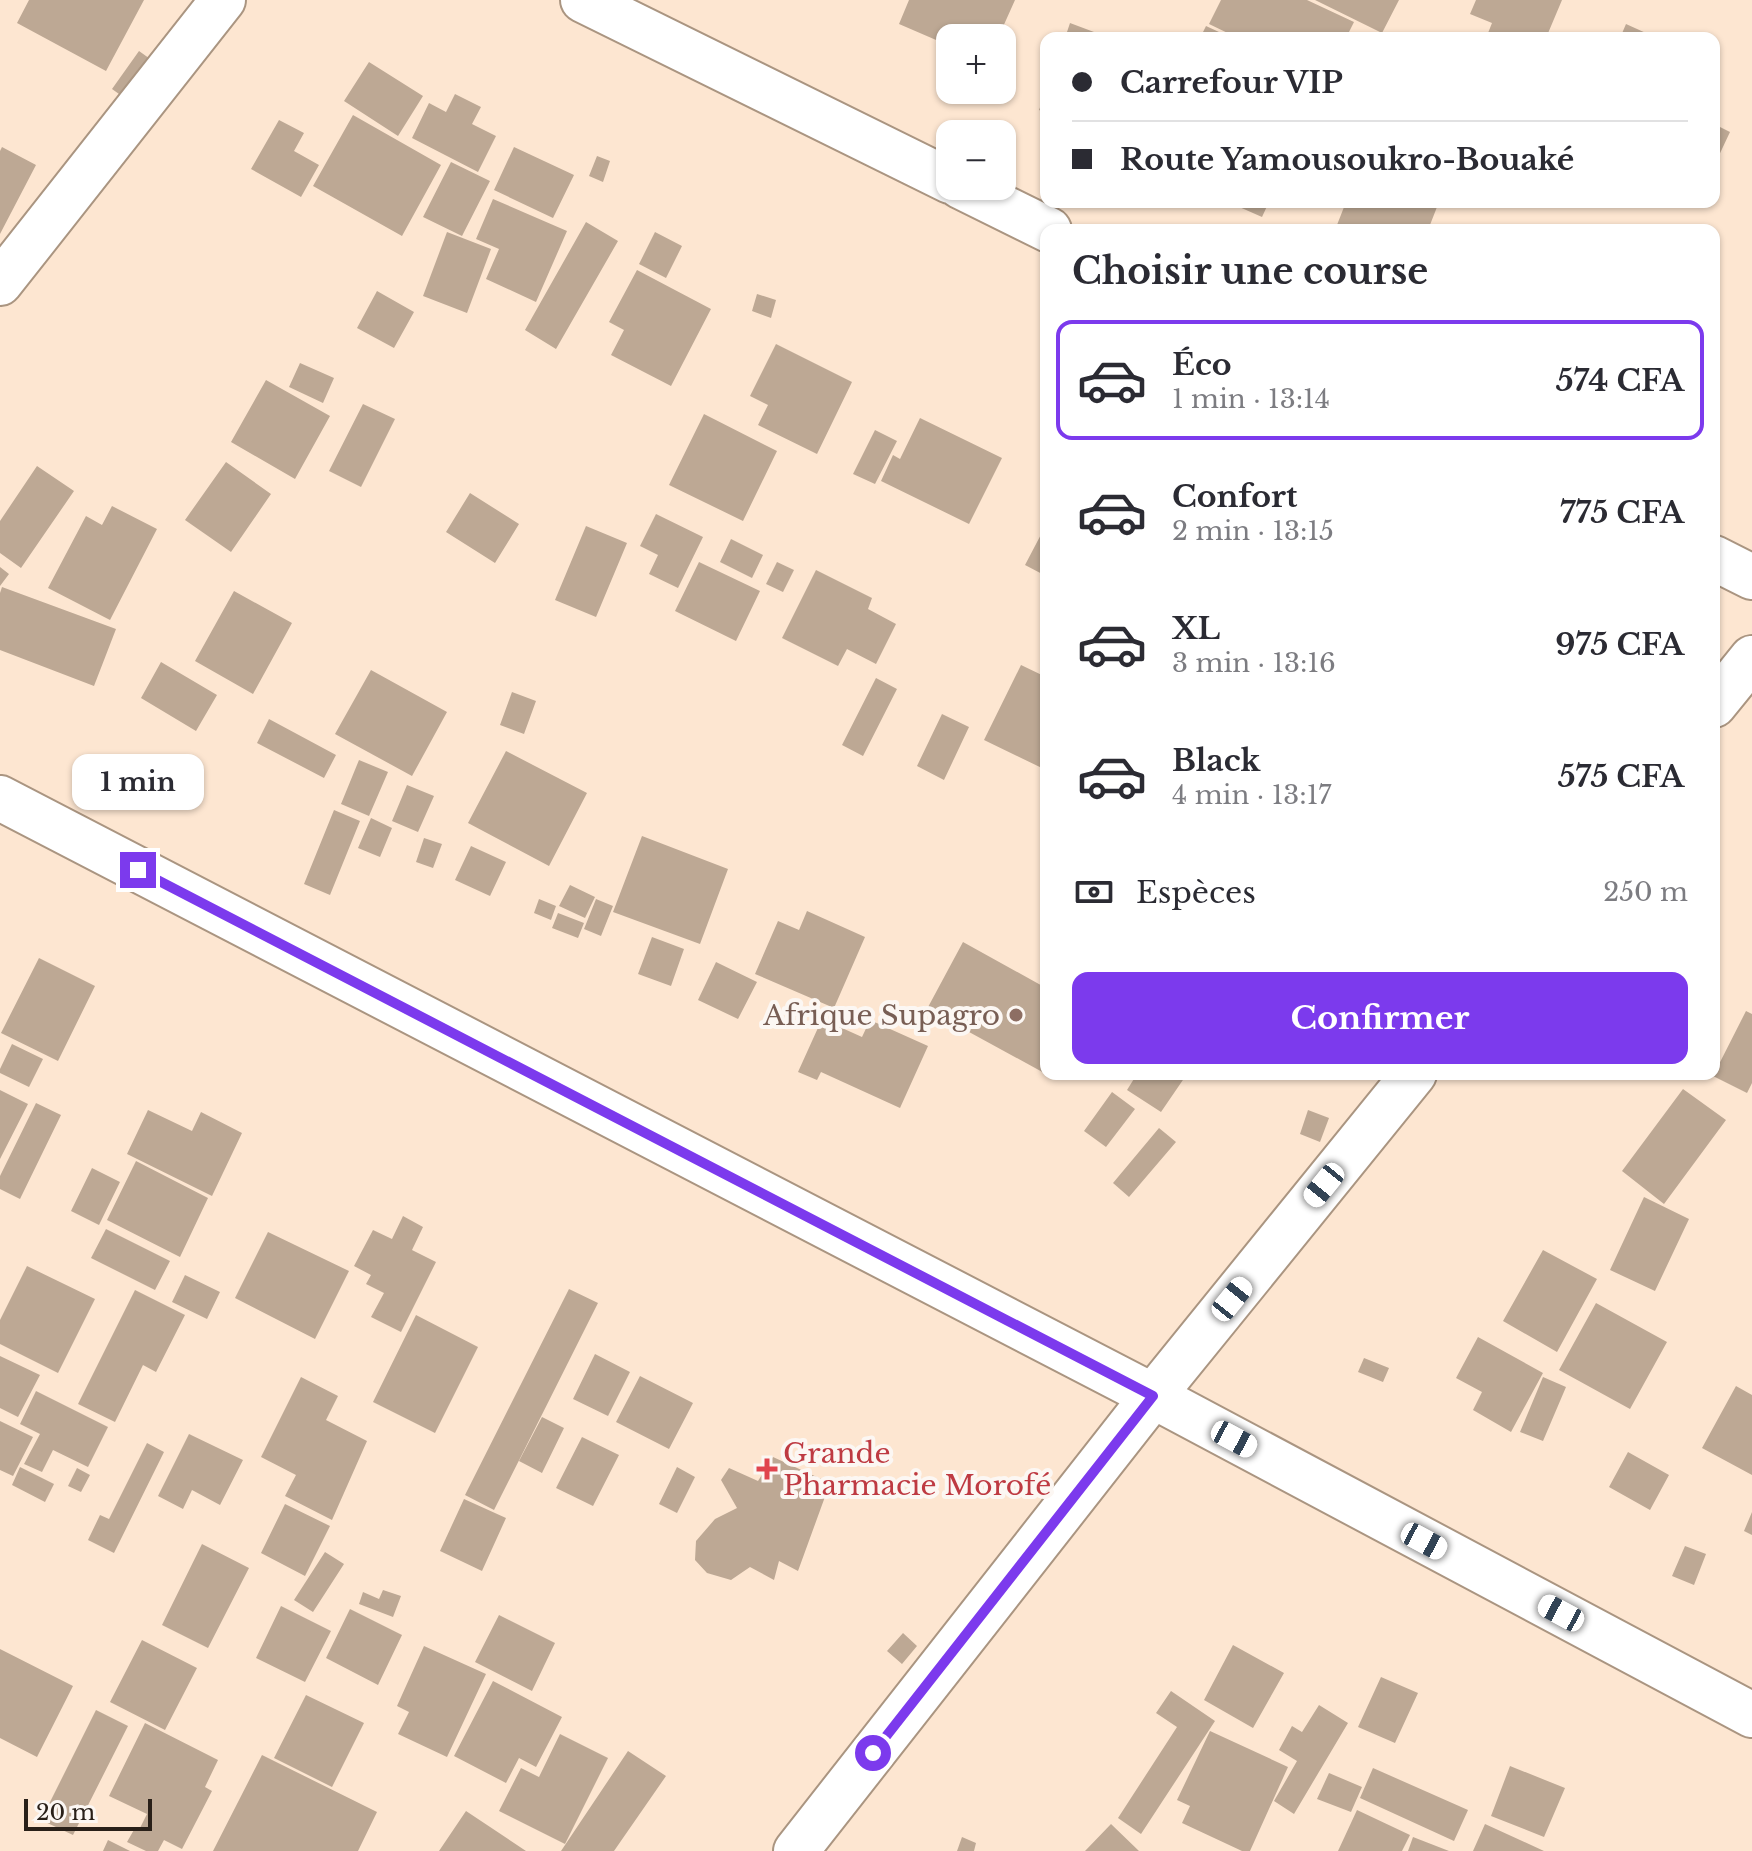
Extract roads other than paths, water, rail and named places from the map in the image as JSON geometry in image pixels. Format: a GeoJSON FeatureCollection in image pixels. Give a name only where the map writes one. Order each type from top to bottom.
{"type":"FeatureCollection","features":[{"type":"Feature","properties":{"kind":"main road"},"geometry":{"type":"LineString","coordinates":[[0,283],[223,0]]}},
{"type":"Feature","properties":{"kind":"main road"},"geometry":{"type":"LineString","coordinates":[[583,0],[936,174]]}},
{"type":"Feature","properties":{"kind":"main road"},"geometry":{"type":"LineString","coordinates":[[988,200],[1040,226]]}},
{"type":"Feature","properties":{"kind":"main road"},"geometry":{"type":"LineString","coordinates":[[1720,561],[1752,577]]}},
{"type":"Feature","properties":{"kind":"main road"},"geometry":{"type":"LineString","coordinates":[[1720,698],[1752,658]]}},
{"type":"Feature","properties":{"kind":"main road"},"geometry":{"type":"LineString","coordinates":[[0,798],[1153,1396],[1752,1715]]}},
{"type":"Feature","properties":{"kind":"main road"},"geometry":{"type":"LineString","coordinates":[[796,1851],[1153,1396],[1409,1080]]}},
{"type":"Feature","properties":{"kind":"place","name":"Afrique Supagro"},"geometry":{"type":"Point","coordinates":[1016,1015]}},
{"type":"Feature","properties":{"kind":"place","name":"Grande Pharmacie Morofé"},"geometry":{"type":"Point","coordinates":[767,1469]}}]}
